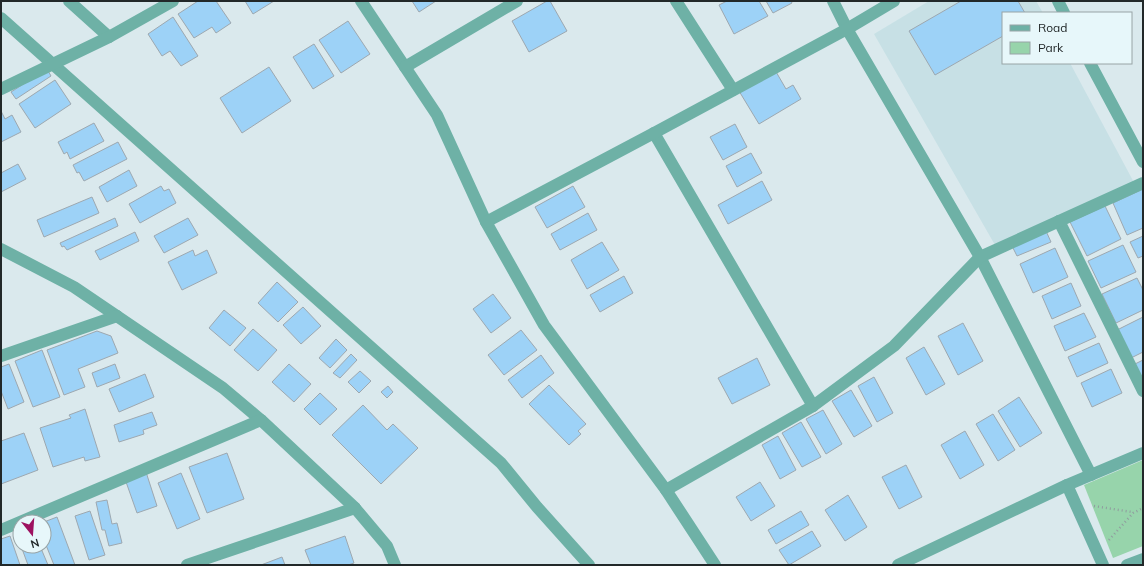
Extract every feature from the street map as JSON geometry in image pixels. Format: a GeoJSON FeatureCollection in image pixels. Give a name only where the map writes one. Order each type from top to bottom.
{"type":"FeatureCollection","features":[{"type":"Feature","properties":{"kind":"street"},"geometry":{"type":"LineString","coordinates":[[69,1],[109,37]]}},
{"type":"Feature","properties":{"kind":"street"},"geometry":{"type":"LineString","coordinates":[[1,89],[52,63],[109,37],[173,1]]}},
{"type":"Feature","properties":{"kind":"street"},"geometry":{"type":"LineString","coordinates":[[361,1],[437,115],[486,222],[544,325],[666,490],[715,565]]}},
{"type":"Feature","properties":{"kind":"street"},"geometry":{"type":"LineString","coordinates":[[405,67],[517,1]]}},
{"type":"Feature","properties":{"kind":"street"},"geometry":{"type":"LineString","coordinates":[[676,1],[733,90]]}},
{"type":"Feature","properties":{"kind":"street"},"geometry":{"type":"LineString","coordinates":[[833,1],[980,258],[1090,475]]}},
{"type":"Feature","properties":{"kind":"street"},"geometry":{"type":"LineString","coordinates":[[486,222],[848,29],[894,1]]}},
{"type":"Feature","properties":{"kind":"street"},"geometry":{"type":"LineString","coordinates":[[1058,1],[1064,12]]}},
{"type":"Feature","properties":{"kind":"street"},"geometry":{"type":"LineString","coordinates":[[1,18],[501,463],[588,565]]}},
{"type":"Feature","properties":{"kind":"street"},"geometry":{"type":"LineString","coordinates":[[1091,64],[1143,162]]}},
{"type":"Feature","properties":{"kind":"street"},"geometry":{"type":"LineString","coordinates":[[654,133],[813,406]]}},
{"type":"Feature","properties":{"kind":"street"},"geometry":{"type":"LineString","coordinates":[[666,490],[813,406],[894,346],[980,258],[1058,220],[1143,183]]}},
{"type":"Feature","properties":{"kind":"street"},"geometry":{"type":"LineString","coordinates":[[1058,220],[1143,391]]}},
{"type":"Feature","properties":{"kind":"street"},"geometry":{"type":"LineString","coordinates":[[1,248],[74,287],[222,388],[261,420],[355,508],[387,546],[395,565]]}},
{"type":"Feature","properties":{"kind":"street"},"geometry":{"type":"LineString","coordinates":[[1,356],[117,316]]}},
{"type":"Feature","properties":{"kind":"street"},"geometry":{"type":"LineString","coordinates":[[1,530],[261,420]]}},
{"type":"Feature","properties":{"kind":"street"},"geometry":{"type":"LineString","coordinates":[[898,565],[1067,485],[1143,453]]}},
{"type":"Feature","properties":{"kind":"street"},"geometry":{"type":"LineString","coordinates":[[1067,485],[1103,565]]}},
{"type":"Feature","properties":{"kind":"street"},"geometry":{"type":"LineString","coordinates":[[188,565],[355,508]]}},
{"type":"Feature","properties":{"kind":"street"},"geometry":{"type":"LineString","coordinates":[[1127,565],[1143,559]]}},
{"type":"Feature","properties":{"kind":"path"},"geometry":{"type":"LineString","coordinates":[[1075,502],[1133,512]]}},
{"type":"Feature","properties":{"kind":"path"},"geometry":{"type":"LineString","coordinates":[[1098,554],[1133,512],[1143,508]]}},
{"type":"Feature","properties":{"kind":"shaded area"},"geometry":{"type":"Polygon","coordinates":[[[929,1],[1036,1],[1042,12],[1002,12],[1002,64],[1071,64],[1138,190],[999,252],[874,34],[929,1]]]}},
{"type":"Feature","properties":{"kind":"green space"},"geometry":{"type":"Polygon","coordinates":[[[1143,460],[1143,546],[1113,558],[1084,485],[1143,460]]]}},
{"type":"Feature","properties":{"kind":"building"},"geometry":{"type":"Polygon","coordinates":[[[198,1],[216,1],[231,23],[216,33],[212,27],[194,38],[178,14],[198,1]]]}},
{"type":"Feature","properties":{"kind":"building"},"geometry":{"type":"Polygon","coordinates":[[[245,1],[274,1],[253,14],[245,1]]]}},
{"type":"Feature","properties":{"kind":"building"},"geometry":{"type":"Polygon","coordinates":[[[412,1],[436,1],[419,12],[412,1]]]}},
{"type":"Feature","properties":{"kind":"building"},"geometry":{"type":"Polygon","coordinates":[[[547,1],[550,1],[567,31],[529,52],[512,21],[547,1]]]}},
{"type":"Feature","properties":{"kind":"building"},"geometry":{"type":"Polygon","coordinates":[[[727,1],[759,1],[768,16],[734,34],[719,5],[727,1]]]}},
{"type":"Feature","properties":{"kind":"building"},"geometry":{"type":"Polygon","coordinates":[[[766,1],[791,1],[792,3],[773,13],[766,1]]]}},
{"type":"Feature","properties":{"kind":"building"},"geometry":{"type":"Polygon","coordinates":[[[961,1],[1018,1],[1024,12],[1002,12],[1002,37],[935,75],[909,31],[961,1]]]}},
{"type":"Feature","properties":{"kind":"building"},"geometry":{"type":"Polygon","coordinates":[[[173,17],[198,56],[181,66],[170,51],[162,56],[148,34],[173,17]]]}},
{"type":"Feature","properties":{"kind":"building"},"geometry":{"type":"Polygon","coordinates":[[[348,21],[370,54],[341,73],[319,40],[348,21]]]}},
{"type":"Feature","properties":{"kind":"building"},"geometry":{"type":"Polygon","coordinates":[[[314,44],[334,76],[313,89],[293,57],[314,44]]]}},
{"type":"Feature","properties":{"kind":"building"},"geometry":{"type":"Polygon","coordinates":[[[269,67],[291,101],[242,133],[220,98],[269,67]]]}},
{"type":"Feature","properties":{"kind":"building"},"geometry":{"type":"Polygon","coordinates":[[[47,69],[51,76],[16,99],[11,92],[47,69]]]}},
{"type":"Feature","properties":{"kind":"building"},"geometry":{"type":"Polygon","coordinates":[[[775,70],[786,89],[793,85],[801,99],[759,124],[739,91],[775,70]]]}},
{"type":"Feature","properties":{"kind":"building"},"geometry":{"type":"Polygon","coordinates":[[[55,80],[71,104],[35,128],[19,104],[55,80]]]}},
{"type":"Feature","properties":{"kind":"building"},"geometry":{"type":"Polygon","coordinates":[[[1,111],[5,119],[12,115],[21,132],[1,142],[1,111]]]}},
{"type":"Feature","properties":{"kind":"building"},"geometry":{"type":"Polygon","coordinates":[[[94,123],[104,141],[70,159],[67,152],[64,154],[58,142],[94,123]]]}},
{"type":"Feature","properties":{"kind":"building"},"geometry":{"type":"Polygon","coordinates":[[[735,124],[747,147],[723,160],[710,137],[735,124]]]}},
{"type":"Feature","properties":{"kind":"building"},"geometry":{"type":"Polygon","coordinates":[[[118,142],[127,159],[84,181],[79,172],[77,173],[73,165],[118,142]]]}},
{"type":"Feature","properties":{"kind":"building"},"geometry":{"type":"Polygon","coordinates":[[[751,153],[762,173],[737,187],[726,166],[751,153]]]}},
{"type":"Feature","properties":{"kind":"building"},"geometry":{"type":"Polygon","coordinates":[[[18,164],[26,179],[1,192],[1,173],[18,164]]]}},
{"type":"Feature","properties":{"kind":"building"},"geometry":{"type":"Polygon","coordinates":[[[129,170],[137,186],[107,202],[99,187],[129,170]]]}},
{"type":"Feature","properties":{"kind":"building"},"geometry":{"type":"Polygon","coordinates":[[[762,181],[772,200],[728,224],[718,205],[762,181]]]}},
{"type":"Feature","properties":{"kind":"building"},"geometry":{"type":"Polygon","coordinates":[[[161,186],[164,191],[169,189],[176,203],[140,223],[129,204],[161,186]]]}},
{"type":"Feature","properties":{"kind":"building"},"geometry":{"type":"Polygon","coordinates":[[[573,186],[585,207],[547,228],[535,207],[573,186]]]}},
{"type":"Feature","properties":{"kind":"building"},"geometry":{"type":"Polygon","coordinates":[[[1143,189],[1143,228],[1127,235],[1113,203],[1143,189]]]}},
{"type":"Feature","properties":{"kind":"building"},"geometry":{"type":"Polygon","coordinates":[[[92,197],[99,213],[44,237],[37,220],[92,197]]]}},
{"type":"Feature","properties":{"kind":"building"},"geometry":{"type":"Polygon","coordinates":[[[1105,206],[1121,239],[1087,256],[1070,222],[1105,206]]]}},
{"type":"Feature","properties":{"kind":"building"},"geometry":{"type":"Polygon","coordinates":[[[588,213],[597,230],[560,250],[551,234],[588,213]]]}},
{"type":"Feature","properties":{"kind":"building"},"geometry":{"type":"Polygon","coordinates":[[[115,218],[118,226],[67,250],[64,246],[62,247],[60,243],[115,218]]]}},
{"type":"Feature","properties":{"kind":"building"},"geometry":{"type":"Polygon","coordinates":[[[188,218],[198,235],[164,253],[154,236],[188,218]]]}},
{"type":"Feature","properties":{"kind":"building"},"geometry":{"type":"Polygon","coordinates":[[[1046,231],[1051,242],[1017,256],[1012,246],[1046,231]]]}},
{"type":"Feature","properties":{"kind":"building"},"geometry":{"type":"Polygon","coordinates":[[[135,232],[139,241],[100,260],[95,251],[135,232]]]}},
{"type":"Feature","properties":{"kind":"building"},"geometry":{"type":"Polygon","coordinates":[[[1143,236],[1143,256],[1138,258],[1130,242],[1143,236]]]}},
{"type":"Feature","properties":{"kind":"building"},"geometry":{"type":"Polygon","coordinates":[[[602,242],[619,270],[587,289],[571,260],[602,242]]]}},
{"type":"Feature","properties":{"kind":"building"},"geometry":{"type":"Polygon","coordinates":[[[1123,245],[1136,272],[1101,288],[1088,261],[1123,245]]]}},
{"type":"Feature","properties":{"kind":"building"},"geometry":{"type":"Polygon","coordinates":[[[1055,248],[1068,277],[1033,293],[1020,264],[1055,248]]]}},
{"type":"Feature","properties":{"kind":"building"},"geometry":{"type":"Polygon","coordinates":[[[193,250],[195,256],[207,250],[217,273],[182,290],[168,262],[193,250]]]}},
{"type":"Feature","properties":{"kind":"building"},"geometry":{"type":"Polygon","coordinates":[[[624,276],[633,293],[600,312],[590,295],[624,276]]]}},
{"type":"Feature","properties":{"kind":"building"},"geometry":{"type":"Polygon","coordinates":[[[1137,278],[1143,290],[1143,310],[1116,323],[1102,294],[1137,278]]]}},
{"type":"Feature","properties":{"kind":"building"},"geometry":{"type":"Polygon","coordinates":[[[277,282],[298,302],[278,322],[258,303],[277,282]]]}},
{"type":"Feature","properties":{"kind":"building"},"geometry":{"type":"Polygon","coordinates":[[[1071,283],[1081,306],[1052,319],[1042,296],[1071,283]]]}},
{"type":"Feature","properties":{"kind":"building"},"geometry":{"type":"Polygon","coordinates":[[[493,294],[511,318],[491,333],[473,309],[493,294]]]}},
{"type":"Feature","properties":{"kind":"building"},"geometry":{"type":"Polygon","coordinates":[[[303,307],[321,326],[301,344],[283,325],[303,307]]]}},
{"type":"Feature","properties":{"kind":"building"},"geometry":{"type":"Polygon","coordinates":[[[224,310],[246,328],[230,346],[209,328],[224,310]]]}},
{"type":"Feature","properties":{"kind":"building"},"geometry":{"type":"Polygon","coordinates":[[[1084,313],[1096,337],[1065,351],[1054,326],[1084,313]]]}},
{"type":"Feature","properties":{"kind":"building"},"geometry":{"type":"Polygon","coordinates":[[[1143,317],[1143,352],[1131,358],[1117,330],[1143,317]]]}},
{"type":"Feature","properties":{"kind":"building"},"geometry":{"type":"Polygon","coordinates":[[[963,323],[983,361],[958,375],[938,336],[963,323]]]}},
{"type":"Feature","properties":{"kind":"building"},"geometry":{"type":"Polygon","coordinates":[[[253,329],[277,350],[258,371],[234,350],[253,329]]]}},
{"type":"Feature","properties":{"kind":"building"},"geometry":{"type":"Polygon","coordinates":[[[521,330],[537,350],[504,375],[488,355],[521,330]]]}},
{"type":"Feature","properties":{"kind":"building"},"geometry":{"type":"Polygon","coordinates":[[[97,331],[111,336],[118,353],[78,369],[85,387],[64,395],[47,350],[97,331]]]}},
{"type":"Feature","properties":{"kind":"building"},"geometry":{"type":"Polygon","coordinates":[[[336,339],[347,350],[330,368],[319,358],[336,339]]]}},
{"type":"Feature","properties":{"kind":"building"},"geometry":{"type":"Polygon","coordinates":[[[1099,343],[1108,363],[1077,377],[1068,357],[1099,343]]]}},
{"type":"Feature","properties":{"kind":"building"},"geometry":{"type":"Polygon","coordinates":[[[924,347],[945,384],[926,395],[906,358],[924,347]]]}},
{"type":"Feature","properties":{"kind":"building"},"geometry":{"type":"Polygon","coordinates":[[[42,350],[60,397],[33,407],[15,361],[42,350]]]}},
{"type":"Feature","properties":{"kind":"building"},"geometry":{"type":"Polygon","coordinates":[[[351,354],[357,360],[340,378],[333,373],[351,354]]]}},
{"type":"Feature","properties":{"kind":"building"},"geometry":{"type":"Polygon","coordinates":[[[541,355],[554,373],[522,398],[508,380],[541,355]]]}},
{"type":"Feature","properties":{"kind":"building"},"geometry":{"type":"Polygon","coordinates":[[[757,358],[770,385],[732,404],[718,378],[757,358]]]}},
{"type":"Feature","properties":{"kind":"building"},"geometry":{"type":"Polygon","coordinates":[[[1143,360],[1143,381],[1135,364],[1143,360]]]}},
{"type":"Feature","properties":{"kind":"building"},"geometry":{"type":"Polygon","coordinates":[[[9,364],[24,402],[8,409],[1,391],[1,367],[9,364]]]}},
{"type":"Feature","properties":{"kind":"building"},"geometry":{"type":"Polygon","coordinates":[[[115,364],[120,378],[97,387],[92,373],[115,364]]]}},
{"type":"Feature","properties":{"kind":"building"},"geometry":{"type":"Polygon","coordinates":[[[289,364],[311,384],[294,402],[272,382],[289,364]]]}},
{"type":"Feature","properties":{"kind":"building"},"geometry":{"type":"Polygon","coordinates":[[[1111,369],[1122,393],[1092,407],[1081,383],[1111,369]]]}},
{"type":"Feature","properties":{"kind":"building"},"geometry":{"type":"Polygon","coordinates":[[[360,371],[371,381],[359,393],[348,382],[360,371]]]}},
{"type":"Feature","properties":{"kind":"building"},"geometry":{"type":"Polygon","coordinates":[[[145,374],[154,397],[119,412],[109,389],[145,374]]]}},
{"type":"Feature","properties":{"kind":"building"},"geometry":{"type":"Polygon","coordinates":[[[874,377],[893,413],[877,422],[858,386],[874,377]]]}},
{"type":"Feature","properties":{"kind":"building"},"geometry":{"type":"Polygon","coordinates":[[[549,385],[586,424],[578,431],[581,434],[569,445],[529,404],[549,385]]]}},
{"type":"Feature","properties":{"kind":"building"},"geometry":{"type":"Polygon","coordinates":[[[388,386],[393,392],[387,398],[381,392],[388,386]]]}},
{"type":"Feature","properties":{"kind":"building"},"geometry":{"type":"Polygon","coordinates":[[[851,390],[872,426],[854,437],[832,401],[851,390]]]}},
{"type":"Feature","properties":{"kind":"building"},"geometry":{"type":"Polygon","coordinates":[[[320,393],[337,409],[320,425],[304,409],[320,393]]]}},
{"type":"Feature","properties":{"kind":"building"},"geometry":{"type":"Polygon","coordinates":[[[1019,397],[1042,433],[1020,447],[998,411],[1019,397]]]}},
{"type":"Feature","properties":{"kind":"building"},"geometry":{"type":"Polygon","coordinates":[[[363,405],[387,430],[393,424],[418,448],[381,484],[332,435],[363,405]]]}},
{"type":"Feature","properties":{"kind":"building"},"geometry":{"type":"Polygon","coordinates":[[[85,409],[100,457],[85,461],[84,457],[53,467],[40,428],[71,418],[69,415],[85,409]]]}},
{"type":"Feature","properties":{"kind":"building"},"geometry":{"type":"Polygon","coordinates":[[[823,410],[842,444],[826,454],[806,419],[823,410]]]}},
{"type":"Feature","properties":{"kind":"building"},"geometry":{"type":"Polygon","coordinates":[[[152,412],[157,425],[143,430],[144,434],[119,442],[114,425],[152,412]]]}},
{"type":"Feature","properties":{"kind":"building"},"geometry":{"type":"Polygon","coordinates":[[[993,414],[1015,450],[998,461],[976,424],[993,414]]]}},
{"type":"Feature","properties":{"kind":"building"},"geometry":{"type":"Polygon","coordinates":[[[801,422],[821,457],[802,467],[782,433],[801,422]]]}},
{"type":"Feature","properties":{"kind":"building"},"geometry":{"type":"Polygon","coordinates":[[[965,431],[984,465],[960,479],[941,445],[965,431]]]}},
{"type":"Feature","properties":{"kind":"building"},"geometry":{"type":"Polygon","coordinates":[[[24,433],[38,470],[1,484],[1,441],[24,433]]]}},
{"type":"Feature","properties":{"kind":"building"},"geometry":{"type":"Polygon","coordinates":[[[778,436],[796,470],[780,479],[762,445],[778,436]]]}},
{"type":"Feature","properties":{"kind":"building"},"geometry":{"type":"Polygon","coordinates":[[[227,453],[244,499],[207,513],[189,467],[227,453]]]}},
{"type":"Feature","properties":{"kind":"building"},"geometry":{"type":"Polygon","coordinates":[[[906,465],[922,497],[899,509],[882,477],[906,465]]]}},
{"type":"Feature","properties":{"kind":"building"},"geometry":{"type":"Polygon","coordinates":[[[146,472],[157,506],[137,513],[125,479],[146,472]]]}},
{"type":"Feature","properties":{"kind":"building"},"geometry":{"type":"Polygon","coordinates":[[[181,473],[200,519],[177,529],[158,483],[181,473]]]}},
{"type":"Feature","properties":{"kind":"building"},"geometry":{"type":"Polygon","coordinates":[[[760,482],[775,506],[751,521],[736,497],[760,482]]]}},
{"type":"Feature","properties":{"kind":"building"},"geometry":{"type":"Polygon","coordinates":[[[848,495],[867,527],[845,541],[825,510],[848,495]]]}},
{"type":"Feature","properties":{"kind":"building"},"geometry":{"type":"Polygon","coordinates":[[[107,500],[112,524],[117,523],[122,543],[109,546],[105,530],[102,530],[96,502],[107,500]]]}},
{"type":"Feature","properties":{"kind":"building"},"geometry":{"type":"Polygon","coordinates":[[[90,511],[105,555],[89,560],[75,516],[90,511]]]}},
{"type":"Feature","properties":{"kind":"building"},"geometry":{"type":"Polygon","coordinates":[[[801,511],[809,525],[776,544],[768,530],[801,511]]]}},
{"type":"Feature","properties":{"kind":"building"},"geometry":{"type":"Polygon","coordinates":[[[57,517],[75,565],[54,565],[50,554],[52,554],[52,519],[57,517]]]}},
{"type":"Feature","properties":{"kind":"building"},"geometry":{"type":"Polygon","coordinates":[[[812,531],[821,546],[789,565],[779,550],[812,531]]]}},
{"type":"Feature","properties":{"kind":"building"},"geometry":{"type":"Polygon","coordinates":[[[10,536],[12,542],[12,554],[16,554],[20,565],[1,565],[1,539],[10,536]]]}},
{"type":"Feature","properties":{"kind":"building"},"geometry":{"type":"Polygon","coordinates":[[[345,536],[354,563],[348,565],[311,565],[305,550],[345,536]]]}},
{"type":"Feature","properties":{"kind":"building"},"geometry":{"type":"Polygon","coordinates":[[[24,554],[43,554],[48,565],[28,565],[24,554]]]}},
{"type":"Feature","properties":{"kind":"building"},"geometry":{"type":"Polygon","coordinates":[[[282,557],[285,565],[261,565],[282,557]]]}}]}
